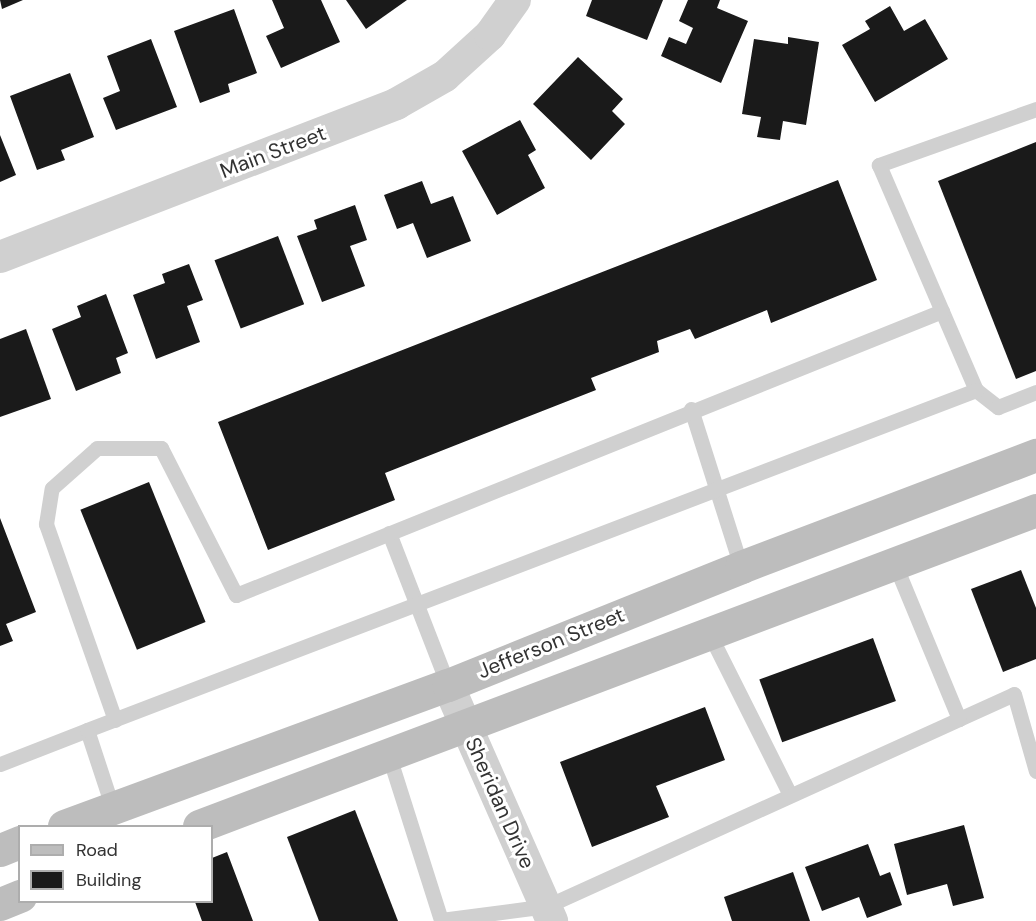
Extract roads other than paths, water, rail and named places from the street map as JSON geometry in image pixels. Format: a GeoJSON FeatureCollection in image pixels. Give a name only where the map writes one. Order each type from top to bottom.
{"type":"FeatureCollection","features":[{"type":"Feature","properties":{"kind":"main road","name":"Jefferson Street"},"geometry":{"type":"LineString","coordinates":[[66,825],[448,685],[741,567],[1036,455]]}},
{"type":"Feature","properties":{"kind":"main road","name":"Jefferson Street"},"geometry":{"type":"LineString","coordinates":[[202,825],[465,723],[710,635],[894,562],[1036,510]]}},
{"type":"Feature","properties":{"kind":"main road"},"geometry":{"type":"LineString","coordinates":[[0,850],[18,843]]}},
{"type":"Feature","properties":{"kind":"main road"},"geometry":{"type":"LineString","coordinates":[[0,904],[18,897]]}},
{"type":"Feature","properties":{"kind":"street","name":"Main Street"},"geometry":{"type":"LineString","coordinates":[[0,257],[396,104],[445,76],[490,35],[515,0]]}},
{"type":"Feature","properties":{"kind":"street","name":"Sheridan Drive"},"geometry":{"type":"LineString","coordinates":[[448,685],[549,914]]}},
{"type":"Feature","properties":{"kind":"lane"},"geometry":{"type":"LineString","coordinates":[[1036,109],[879,165],[976,390],[998,407],[1036,392]]}},
{"type":"Feature","properties":{"kind":"lane"},"geometry":{"type":"LineString","coordinates":[[115,720],[46,524],[52,488],[97,448],[160,448],[236,595],[691,409],[942,311]]}},
{"type":"Feature","properties":{"kind":"lane"},"geometry":{"type":"LineString","coordinates":[[0,764],[976,390]]}},
{"type":"Feature","properties":{"kind":"lane"},"geometry":{"type":"LineString","coordinates":[[691,409],[741,567]]}},
{"type":"Feature","properties":{"kind":"lane"},"geometry":{"type":"LineString","coordinates":[[389,533],[414,606],[448,685]]}},
{"type":"Feature","properties":{"kind":"lane"},"geometry":{"type":"LineString","coordinates":[[894,562],[959,719]]}},
{"type":"Feature","properties":{"kind":"lane"},"geometry":{"type":"LineString","coordinates":[[710,635],[790,795]]}},
{"type":"Feature","properties":{"kind":"lane"},"geometry":{"type":"LineString","coordinates":[[388,753],[441,920],[549,914],[790,795],[1014,694],[1036,771]]}},
{"type":"Feature","properties":{"kind":"lane"},"geometry":{"type":"LineString","coordinates":[[87,730],[113,809]]}}]}
